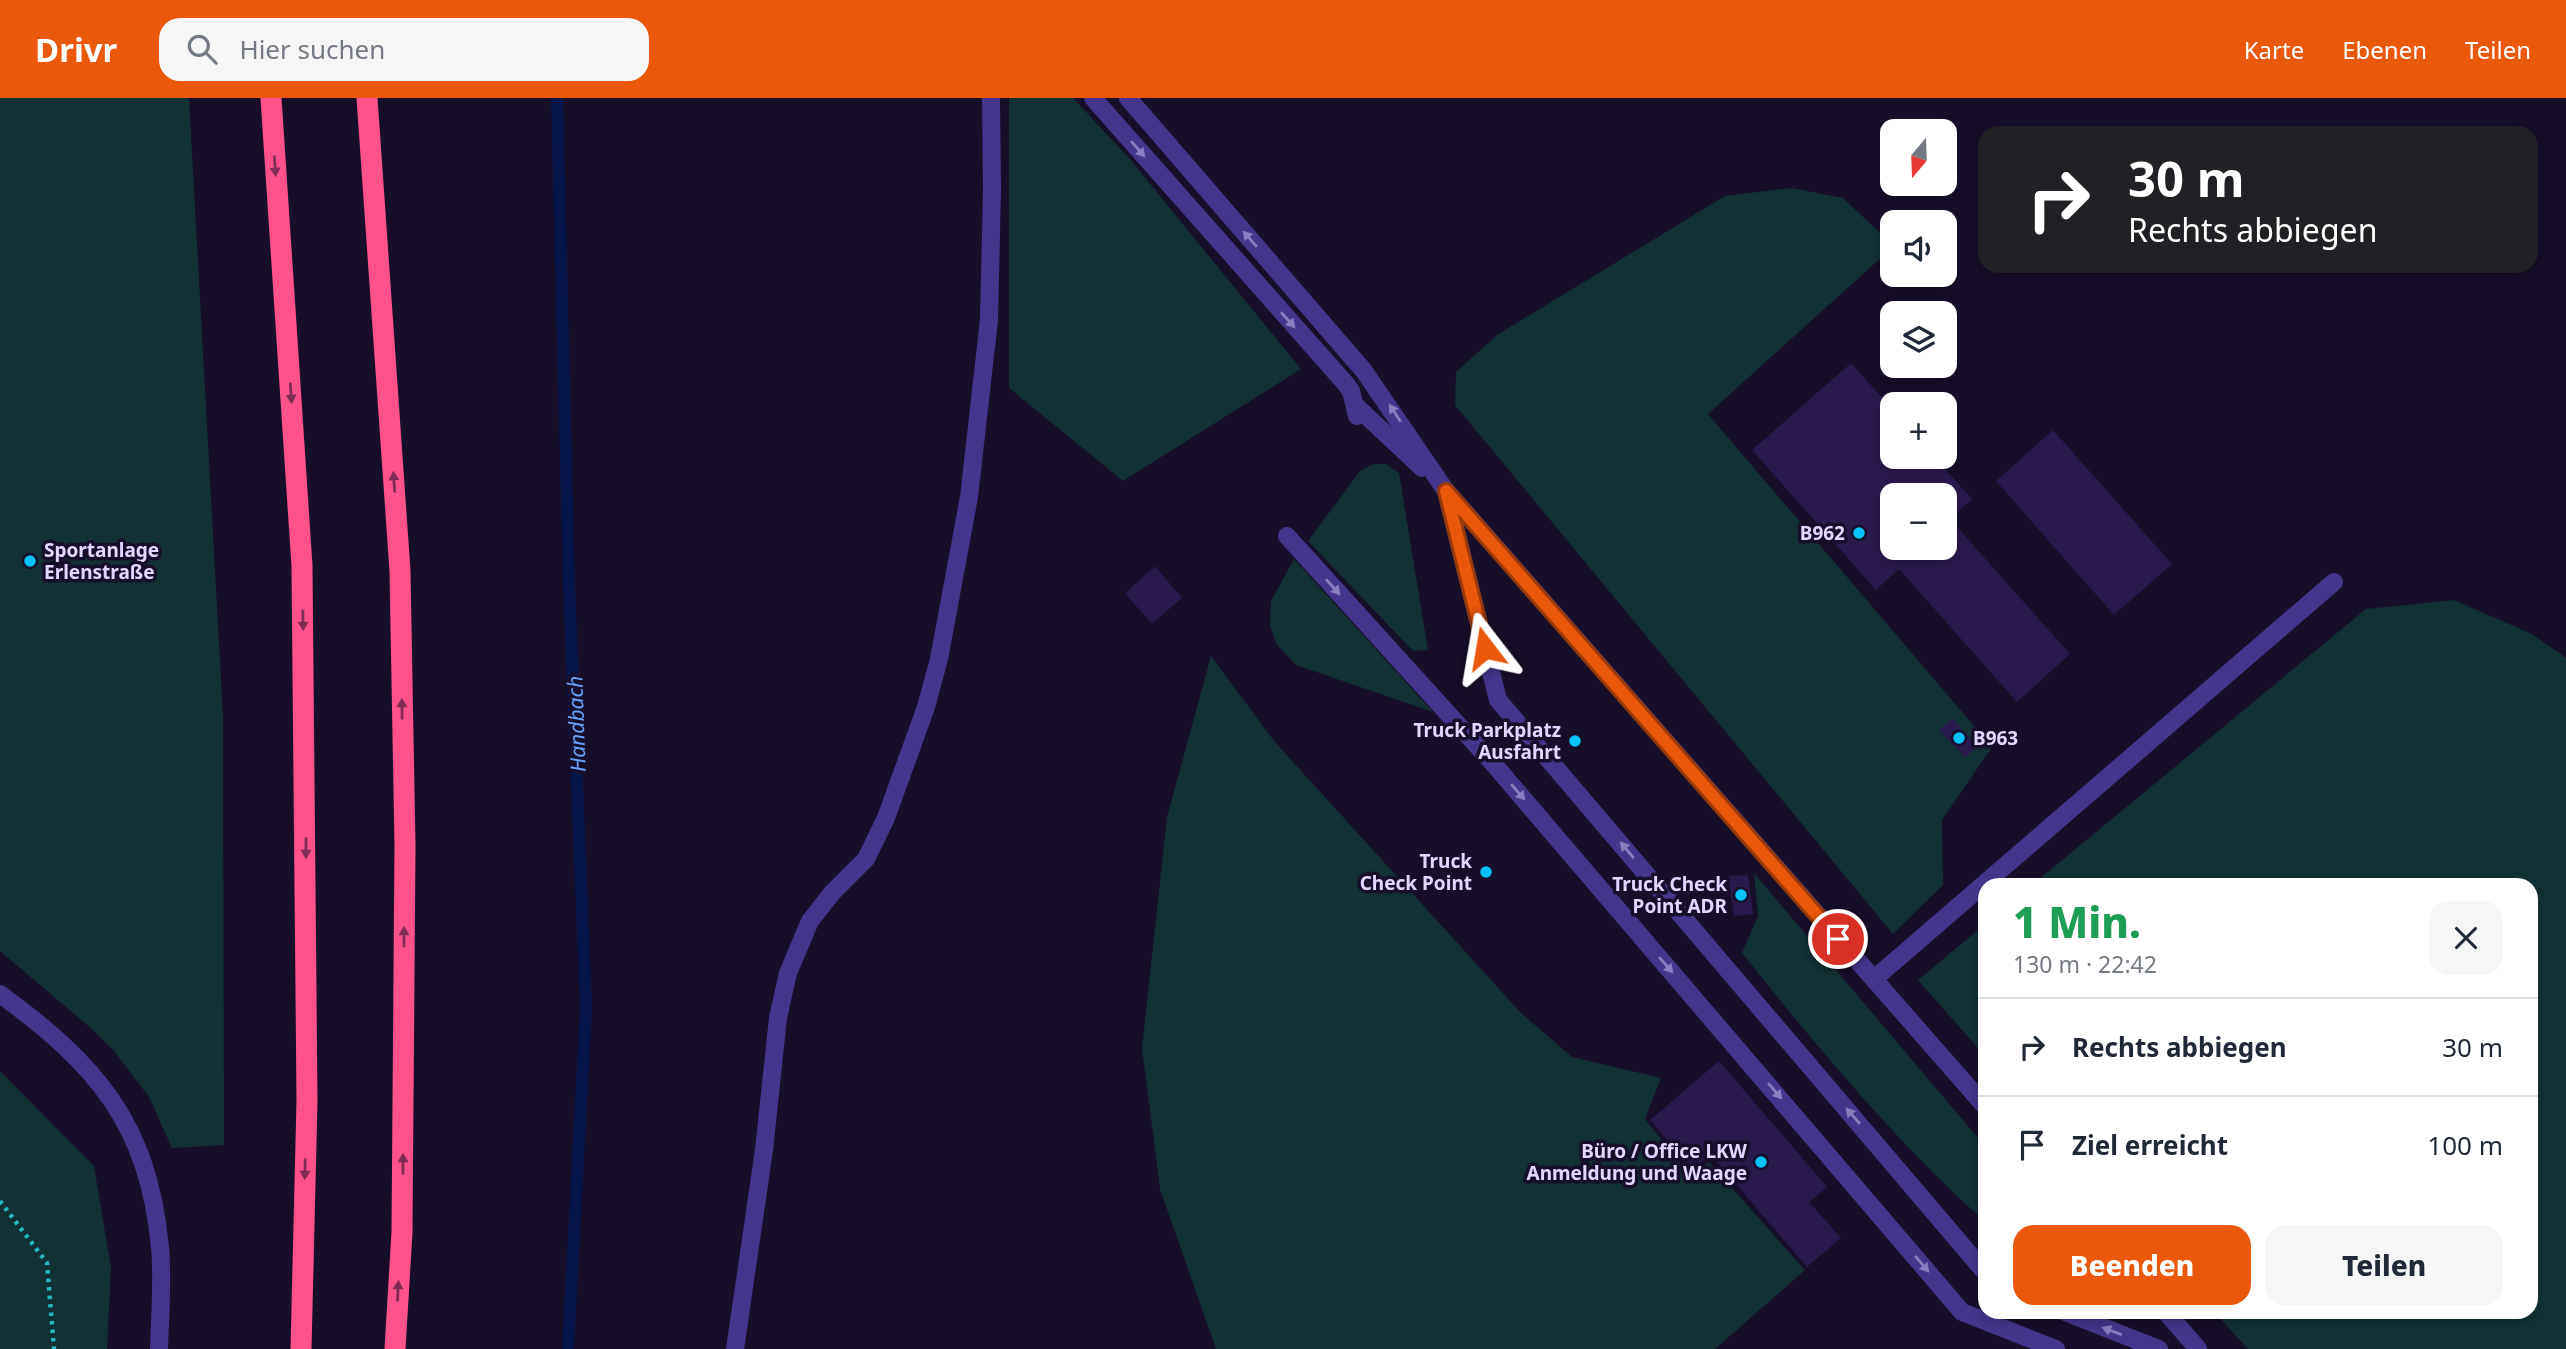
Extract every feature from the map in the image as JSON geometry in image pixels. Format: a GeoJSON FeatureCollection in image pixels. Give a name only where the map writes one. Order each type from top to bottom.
{"type":"FeatureCollection","features":[{"type":"Feature","properties":{"kind":"highway"},"geometry":{"type":"LineString","coordinates":[[271,98],[302,566],[307,1101],[301,1349]]}},
{"type":"Feature","properties":{"kind":"highway"},"geometry":{"type":"LineString","coordinates":[[367,98],[400,585],[405,845],[402,1232],[395,1349]]}},
{"type":"Feature","properties":{"kind":"street"},"geometry":{"type":"LineString","coordinates":[[735,1349],[764,1150],[779,1018],[788,973],[810,921],[832,893],[866,859],[886,818],[926,707],[939,659],[969,497],[988,334],[992,190],[991,98]]}},
{"type":"Feature","properties":{"kind":"street"},"geometry":{"type":"LineString","coordinates":[[1093,98],[1345,383],[1351,391],[1357,413],[1446,491],[1978,1098]]}},
{"type":"Feature","properties":{"kind":"street"},"geometry":{"type":"LineString","coordinates":[[1128,98],[1377,386],[1446,491],[1498,700],[1978,1264]]}},
{"type":"Feature","properties":{"kind":"street"},"geometry":{"type":"LineString","coordinates":[[1287,536],[1491,761],[1962,1312],[1978,1318]]}},
{"type":"Feature","properties":{"kind":"street"},"geometry":{"type":"LineString","coordinates":[[1991,878],[2334,582]]}},
{"type":"Feature","properties":{"kind":"street"},"geometry":{"type":"LineString","coordinates":[[1874,979],[1978,889]]}},
{"type":"Feature","properties":{"kind":"street"},"geometry":{"type":"LineString","coordinates":[[0,994],[74,1053],[105,1089],[131,1132],[151,1188],[160,1249],[159,1349]]}},
{"type":"Feature","properties":{"kind":"street"},"geometry":{"type":"LineString","coordinates":[[1980,1319],[2056,1349]]}},
{"type":"Feature","properties":{"kind":"street"},"geometry":{"type":"LineString","coordinates":[[2083,1319],[2159,1349]]}},
{"type":"Feature","properties":{"kind":"street"},"geometry":{"type":"LineString","coordinates":[[2172,1319],[2198,1349]]}},
{"type":"Feature","properties":{"kind":"path"},"geometry":{"type":"LineString","coordinates":[[0,1201],[47,1263],[54,1349]]}},
{"type":"Feature","properties":{"kind":"green space"},"geometry":{"type":"Polygon","coordinates":[[[0,98],[189,98],[223,716],[224,1145],[172,1148],[149,1097],[114,1051],[0,951],[0,98]]]}},
{"type":"Feature","properties":{"kind":"green space"},"geometry":{"type":"Polygon","coordinates":[[[1009,98],[1073,98],[1129,158],[1301,369],[1123,481],[1009,388],[1009,98]]]}},
{"type":"Feature","properties":{"kind":"green space"},"geometry":{"type":"Polygon","coordinates":[[[1791,188],[1843,198],[1880,233],[1880,259],[1708,414],[1992,747],[1942,820],[1943,885],[1893,934],[1455,405],[1456,372],[1497,335],[1725,196],[1791,188]]]}},
{"type":"Feature","properties":{"kind":"green space"},"geometry":{"type":"Polygon","coordinates":[[[1373,464],[1386,464],[1399,473],[1428,650],[1413,651],[1308,541],[1360,471],[1373,464]]]}},
{"type":"Feature","properties":{"kind":"green space"},"geometry":{"type":"Polygon","coordinates":[[[1294,559],[1433,712],[1296,665],[1277,645],[1270,626],[1271,601],[1294,559]]]}},
{"type":"Feature","properties":{"kind":"green space"},"geometry":{"type":"Polygon","coordinates":[[[2454,600],[2532,634],[2566,658],[2566,1349],[2248,1349],[2220,1319],[2538,1319],[2538,878],[2040,878],[2366,609],[2454,600]]]}},
{"type":"Feature","properties":{"kind":"green space"},"geometry":{"type":"Polygon","coordinates":[[[1211,656],[1274,741],[1521,1013],[1572,1057],[1661,1078],[1645,1119],[1689,1174],[1709,1162],[1805,1270],[1715,1349],[1216,1349],[1160,1189],[1142,1048],[1167,817],[1211,656]]]}},
{"type":"Feature","properties":{"kind":"green space"},"geometry":{"type":"Polygon","coordinates":[[[1754,873],[1978,1138],[1978,1215],[1888,1126],[1742,953],[1758,916],[1754,873]]]}},
{"type":"Feature","properties":{"kind":"green space"},"geometry":{"type":"Polygon","coordinates":[[[1978,930],[1978,1048],[1918,980],[1978,930]]]}},
{"type":"Feature","properties":{"kind":"green space"},"geometry":{"type":"Polygon","coordinates":[[[0,1071],[94,1166],[111,1268],[107,1349],[0,1349],[0,1071]]]}},
{"type":"Feature","properties":{"kind":"building","name":"B962"},"geometry":{"type":"Polygon","coordinates":[[[1851,363],[1880,396],[1880,469],[1945,469],[1972,499],[1957,513],[1957,483],[1880,483],[1880,560],[1957,560],[1957,527],[2070,654],[2017,702],[1899,569],[1876,590],[1752,450],[1851,363]]]}},
{"type":"Feature","properties":{"kind":"building"},"geometry":{"type":"Polygon","coordinates":[[[2053,430],[2172,564],[2114,615],[1996,481],[2053,430]]]}},
{"type":"Feature","properties":{"kind":"building"},"geometry":{"type":"Polygon","coordinates":[[[1155,566],[1182,598],[1152,624],[1125,593],[1155,566]]]}},
{"type":"Feature","properties":{"kind":"building","name":"B963"},"geometry":{"type":"Polygon","coordinates":[[[1953,718],[1977,747],[1965,757],[1939,730],[1953,718]]]}},
{"type":"Feature","properties":{"kind":"building","name":"Truck Check Point ADR"},"geometry":{"type":"Polygon","coordinates":[[[1748,875],[1753,914],[1734,916],[1728,876],[1748,875]]]}},
{"type":"Feature","properties":{"kind":"building","name":"Büro / Office LKW Anmeldung und Waage"},"geometry":{"type":"Polygon","coordinates":[[[1719,1061],[1827,1187],[1809,1202],[1841,1238],[1807,1267],[1710,1154],[1693,1170],[1650,1120],[1719,1061]]]}},
{"type":"Feature","properties":{"kind":"waterway","name":"Handbach"},"geometry":{"type":"LineString","coordinates":[[557,98],[569,584],[586,1008],[568,1349]]}},
{"type":"Feature","properties":{"kind":"place","name":"B962"},"geometry":{"type":"Point","coordinates":[1859,533]}},
{"type":"Feature","properties":{"kind":"place","name":"Sportanlage Erlenstraße"},"geometry":{"type":"Point","coordinates":[30,561]}},
{"type":"Feature","properties":{"kind":"place","name":"B963"},"geometry":{"type":"Point","coordinates":[1959,738]}},
{"type":"Feature","properties":{"kind":"place","name":"Truck Parkplatz Ausfahrt"},"geometry":{"type":"Point","coordinates":[1575,741]}},
{"type":"Feature","properties":{"kind":"place","name":"Truck Check Point"},"geometry":{"type":"Point","coordinates":[1486,872]}},
{"type":"Feature","properties":{"kind":"place","name":"Truck Check Point ADR"},"geometry":{"type":"Point","coordinates":[1741,895]}},
{"type":"Feature","properties":{"kind":"place","name":"Büro / Office LKW Anmeldung und Waage"},"geometry":{"type":"Point","coordinates":[1761,1162]}},
{"type":"Feature","properties":{"kind":"route"},"geometry":{"type":"LineString","coordinates":[[1485,648],[1446,491],[1838,939]]}}]}
